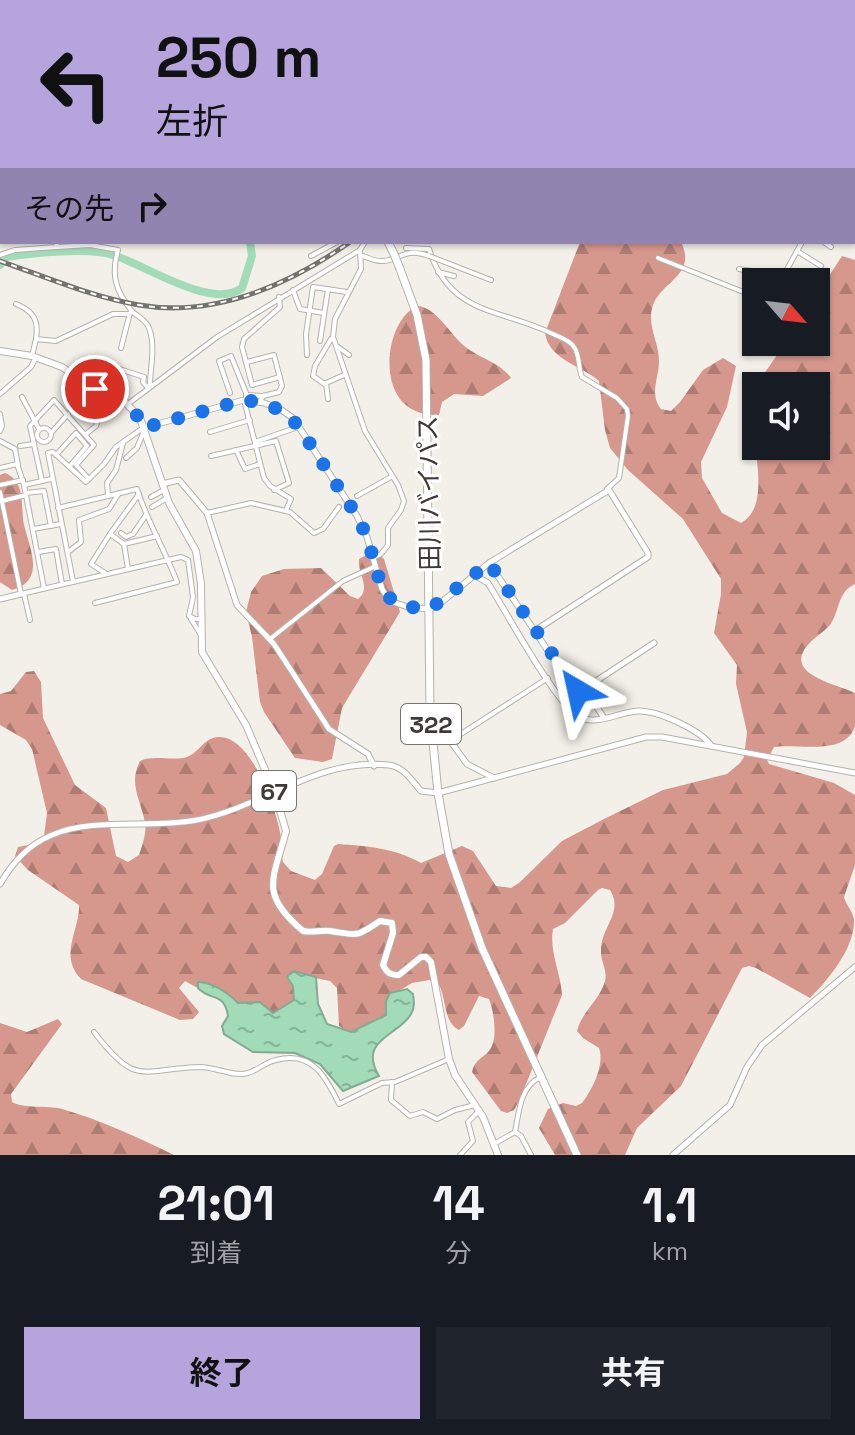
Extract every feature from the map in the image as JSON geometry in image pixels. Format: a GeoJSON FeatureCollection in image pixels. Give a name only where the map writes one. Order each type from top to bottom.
{"type":"FeatureCollection","features":[{"type":"Feature","properties":{"kind":"highway","name":"田川バイパス"},"geometry":{"type":"LineString","coordinates":[[389,244],[417,315],[426,360],[430,712],[438,793],[449,854],[467,911],[577,1155]]}},
{"type":"Feature","properties":{"kind":"main road"},"geometry":{"type":"LineString","coordinates":[[0,351],[34,357],[62,367],[95,389],[125,403]]}},
{"type":"Feature","properties":{"kind":"main road","name":"67"},"geometry":{"type":"LineString","coordinates":[[125,403],[140,418],[167,498],[196,551],[202,652],[246,725],[275,793],[286,831],[272,887],[275,900],[303,931],[313,933],[327,930],[348,936],[380,921],[392,923],[393,933],[383,965],[386,972],[399,975],[421,957],[431,962],[449,1059],[455,1075],[477,1108],[498,1155]]}},
{"type":"Feature","properties":{"kind":"street"},"geometry":{"type":"LineString","coordinates":[[15,250],[16,244]]}},
{"type":"Feature","properties":{"kind":"street"},"geometry":{"type":"LineString","coordinates":[[0,255],[57,244],[118,250],[113,268],[130,313],[121,348]]}},
{"type":"Feature","properties":{"kind":"street"},"geometry":{"type":"LineString","coordinates":[[311,256],[333,244]]}},
{"type":"Feature","properties":{"kind":"street"},"geometry":{"type":"LineString","coordinates":[[86,434],[96,426],[99,417],[149,387],[217,337],[279,297],[360,250],[364,244]]}},
{"type":"Feature","properties":{"kind":"street"},"geometry":{"type":"LineString","coordinates":[[22,397],[39,429],[36,436],[86,482],[123,440],[144,429],[245,398],[261,399],[286,413],[299,427],[357,516],[367,537],[382,589],[396,603],[430,609],[489,563],[607,489],[619,478],[628,416],[622,403],[582,377],[576,350],[570,342],[533,325],[491,314],[466,302],[443,281],[428,244]]}},
{"type":"Feature","properties":{"kind":"street"},"geometry":{"type":"LineString","coordinates":[[787,268],[801,244]]}},
{"type":"Feature","properties":{"kind":"street"},"geometry":{"type":"LineString","coordinates":[[827,244],[831,247]]}},
{"type":"Feature","properties":{"kind":"street"},"geometry":{"type":"LineString","coordinates":[[363,256],[384,261],[406,248],[429,249]]}},
{"type":"Feature","properties":{"kind":"street"},"geometry":{"type":"LineString","coordinates":[[406,248],[491,280]]}},
{"type":"Feature","properties":{"kind":"street"},"geometry":{"type":"LineString","coordinates":[[360,250],[363,256],[360,273],[335,319],[334,342],[365,431],[402,493],[403,506],[390,524],[385,550],[373,558]]}},
{"type":"Feature","properties":{"kind":"street"},"geometry":{"type":"LineString","coordinates":[[797,251],[821,266]]}},
{"type":"Feature","properties":{"kind":"street"},"geometry":{"type":"LineString","coordinates":[[658,258],[742,291]]}},
{"type":"Feature","properties":{"kind":"street"},"geometry":{"type":"LineString","coordinates":[[438,272],[454,276]]}},
{"type":"Feature","properties":{"kind":"street"},"geometry":{"type":"LineString","coordinates":[[303,283],[347,292]]}},
{"type":"Feature","properties":{"kind":"street"},"geometry":{"type":"LineString","coordinates":[[307,355],[313,287]]}},
{"type":"Feature","properties":{"kind":"street"},"geometry":{"type":"LineString","coordinates":[[293,289],[300,309],[324,313]]}},
{"type":"Feature","properties":{"kind":"street"},"geometry":{"type":"LineString","coordinates":[[328,289],[320,338],[334,342],[349,355]]}},
{"type":"Feature","properties":{"kind":"street"},"geometry":{"type":"LineString","coordinates":[[279,297],[282,305],[278,311],[244,339],[242,347],[252,385],[280,377]]}},
{"type":"Feature","properties":{"kind":"street"},"geometry":{"type":"LineString","coordinates":[[1,391],[31,367],[34,357],[38,327],[33,314],[16,304]]}},
{"type":"Feature","properties":{"kind":"street"},"geometry":{"type":"LineString","coordinates":[[36,339],[56,341],[113,314],[130,313],[147,323],[150,330],[153,351],[149,387]]}},
{"type":"Feature","properties":{"kind":"street"},"geometry":{"type":"LineString","coordinates":[[328,399],[326,385],[313,376],[315,366],[334,342]]}},
{"type":"Feature","properties":{"kind":"street"},"geometry":{"type":"LineString","coordinates":[[246,362],[274,355],[281,390],[261,399]]}},
{"type":"Feature","properties":{"kind":"street"},"geometry":{"type":"LineString","coordinates":[[230,393],[219,361],[231,356],[245,398],[264,478],[274,490],[291,499],[286,510]]}},
{"type":"Feature","properties":{"kind":"street"},"geometry":{"type":"LineString","coordinates":[[110,366],[144,377],[143,382],[149,387]]}},
{"type":"Feature","properties":{"kind":"street"},"geometry":{"type":"LineString","coordinates":[[326,385],[344,375]]}},
{"type":"Feature","properties":{"kind":"street"},"geometry":{"type":"LineString","coordinates":[[42,481],[30,426],[54,400],[86,434],[93,446],[76,465],[89,479]]}},
{"type":"Feature","properties":{"kind":"street"},"geometry":{"type":"LineString","coordinates":[[0,414],[0,431]]}},
{"type":"Feature","properties":{"kind":"street"},"geometry":{"type":"LineString","coordinates":[[20,446],[50,438],[68,414]]}},
{"type":"Feature","properties":{"kind":"street"},"geometry":{"type":"LineString","coordinates":[[210,432],[250,420]]}},
{"type":"Feature","properties":{"kind":"street"},"geometry":{"type":"LineString","coordinates":[[211,456],[256,444],[299,427]]}},
{"type":"Feature","properties":{"kind":"street"},"geometry":{"type":"LineString","coordinates":[[39,429],[46,428],[51,433]]}},
{"type":"Feature","properties":{"kind":"street"},"geometry":{"type":"LineString","coordinates":[[126,458],[137,448],[144,429]]}},
{"type":"Feature","properties":{"kind":"street"},"geometry":{"type":"LineString","coordinates":[[56,455],[76,433],[87,446],[70,466]]}},
{"type":"Feature","properties":{"kind":"street"},"geometry":{"type":"LineString","coordinates":[[108,495],[107,483],[116,470],[123,440]]}},
{"type":"Feature","properties":{"kind":"street"},"geometry":{"type":"LineString","coordinates":[[0,441],[15,449],[44,588]]}},
{"type":"Feature","properties":{"kind":"street"},"geometry":{"type":"LineString","coordinates":[[256,444],[276,441],[289,483],[274,490]]}},
{"type":"Feature","properties":{"kind":"street"},"geometry":{"type":"LineString","coordinates":[[236,450],[245,469],[260,464]]}},
{"type":"Feature","properties":{"kind":"street"},"geometry":{"type":"LineString","coordinates":[[49,451],[51,479],[74,582]]}},
{"type":"Feature","properties":{"kind":"street"},"geometry":{"type":"LineString","coordinates":[[0,468],[18,465]]}},
{"type":"Feature","properties":{"kind":"street"},"geometry":{"type":"LineString","coordinates":[[235,467],[242,465]]}},
{"type":"Feature","properties":{"kind":"street"},"geometry":{"type":"LineString","coordinates":[[357,496],[391,477]]}},
{"type":"Feature","properties":{"kind":"street"},"geometry":{"type":"LineString","coordinates":[[0,485],[51,479]]}},
{"type":"Feature","properties":{"kind":"street"},"geometry":{"type":"LineString","coordinates":[[151,497],[175,480],[184,483],[207,513],[237,605],[270,639],[329,729],[368,754],[374,766]]}},
{"type":"Feature","properties":{"kind":"street"},"geometry":{"type":"LineString","coordinates":[[58,508],[137,489],[146,515],[169,559],[177,582],[95,603]]}},
{"type":"Feature","properties":{"kind":"street"},"geometry":{"type":"LineString","coordinates":[[536,630],[648,557],[612,492],[607,489]]}},
{"type":"Feature","properties":{"kind":"street"},"geometry":{"type":"LineString","coordinates":[[2,501],[44,491],[51,526]]}},
{"type":"Feature","properties":{"kind":"street"},"geometry":{"type":"LineString","coordinates":[[0,492],[30,620]]}},
{"type":"Feature","properties":{"kind":"street"},"geometry":{"type":"LineString","coordinates":[[67,552],[81,542],[79,520],[109,509],[119,493]]}},
{"type":"Feature","properties":{"kind":"street"},"geometry":{"type":"LineString","coordinates":[[106,574],[91,564],[139,494]]}},
{"type":"Feature","properties":{"kind":"street"},"geometry":{"type":"LineString","coordinates":[[152,507],[167,498]]}},
{"type":"Feature","properties":{"kind":"street"},"geometry":{"type":"LineString","coordinates":[[207,513],[251,503],[286,510],[314,533],[319,532],[339,507]]}},
{"type":"Feature","properties":{"kind":"street"},"geometry":{"type":"LineString","coordinates":[[121,533],[126,537],[133,534],[146,515]]}},
{"type":"Feature","properties":{"kind":"street"},"geometry":{"type":"LineString","coordinates":[[33,529],[61,524]]}},
{"type":"Feature","properties":{"kind":"street"},"geometry":{"type":"LineString","coordinates":[[110,534],[124,544],[128,569]]}},
{"type":"Feature","properties":{"kind":"street"},"geometry":{"type":"LineString","coordinates":[[124,544],[157,536]]}},
{"type":"Feature","properties":{"kind":"street"},"geometry":{"type":"LineString","coordinates":[[37,552],[56,549],[62,584]]}},
{"type":"Feature","properties":{"kind":"street"},"geometry":{"type":"LineString","coordinates":[[0,599],[181,557],[188,560],[193,597],[188,611],[202,637]]}},
{"type":"Feature","properties":{"kind":"street"},"geometry":{"type":"LineString","coordinates":[[489,563],[575,691],[584,689],[654,643]]}},
{"type":"Feature","properties":{"kind":"street"},"geometry":{"type":"LineString","coordinates":[[270,639],[343,581],[376,566]]}},
{"type":"Feature","properties":{"kind":"street"},"geometry":{"type":"LineString","coordinates":[[476,576],[488,583],[574,715],[593,721],[641,711],[651,713],[694,730],[711,746]]}},
{"type":"Feature","properties":{"kind":"street"},"geometry":{"type":"LineString","coordinates":[[191,618],[202,619]]}},
{"type":"Feature","properties":{"kind":"street"},"geometry":{"type":"LineString","coordinates":[[450,741],[548,678]]}},
{"type":"Feature","properties":{"kind":"street"},"geometry":{"type":"LineString","coordinates":[[584,689],[604,718]]}},
{"type":"Feature","properties":{"kind":"street"},"geometry":{"type":"LineString","coordinates":[[430,712],[467,764],[494,778]]}},
{"type":"Feature","properties":{"kind":"street"},"geometry":{"type":"LineString","coordinates":[[0,884],[29,847],[64,830],[198,820],[335,768],[396,767],[406,773],[421,791],[438,793],[646,737],[662,737],[855,773]]}},
{"type":"Feature","properties":{"kind":"street"},"geometry":{"type":"LineString","coordinates":[[673,1155],[730,1105],[747,1067],[762,1045],[855,967]]}},
{"type":"Feature","properties":{"kind":"street"},"geometry":{"type":"LineString","coordinates":[[94,1032],[125,1066],[136,1072],[201,1067],[245,1074],[274,1060],[296,1059],[322,1072],[339,1104],[382,1083],[392,1082],[449,1059]]}},
{"type":"Feature","properties":{"kind":"street"},"geometry":{"type":"LineString","coordinates":[[494,1144],[515,1132],[523,1095],[530,1084],[541,1077]]}},
{"type":"Feature","properties":{"kind":"street"},"geometry":{"type":"LineString","coordinates":[[392,1082],[391,1100],[410,1116],[423,1112],[437,1119],[455,1110],[477,1108]]}},
{"type":"Feature","properties":{"kind":"street"},"geometry":{"type":"LineString","coordinates":[[460,1155],[473,1141],[468,1122],[477,1108]]}},
{"type":"Feature","properties":{"kind":"street"},"geometry":{"type":"LineString","coordinates":[[515,1132],[521,1136],[531,1155]]}},
{"type":"Feature","properties":{"kind":"green space"},"geometry":{"type":"Polygon","coordinates":[[[579,244],[682,244],[685,253],[682,270],[658,296],[651,312],[659,361],[657,403],[661,409],[671,411],[703,370],[723,358],[736,366],[727,407],[701,462],[702,478],[722,513],[741,523],[749,517],[757,499],[757,460],[830,460],[830,372],[765,372],[776,356],[830,356],[830,274],[842,256],[855,260],[855,584],[845,592],[830,625],[809,643],[802,656],[802,664],[816,677],[855,693],[855,726],[850,736],[842,742],[819,747],[774,747],[767,760],[769,764],[834,783],[855,795],[855,865],[844,897],[854,920],[853,931],[839,963],[810,998],[756,968],[742,968],[681,1086],[637,1128],[625,1155],[555,1155],[539,1128],[548,1109],[563,1103],[576,1106],[582,1103],[599,1069],[599,1048],[577,1031],[605,981],[601,950],[613,913],[614,898],[610,890],[598,890],[565,923],[553,929],[562,995],[520,1099],[514,1110],[507,1113],[501,1111],[472,1072],[494,1041],[494,1019],[489,999],[479,996],[459,1030],[449,1020],[442,992],[435,979],[412,983],[392,995],[387,1023],[373,1033],[349,1032],[339,1026],[337,988],[330,981],[315,978],[310,999],[276,1014],[223,1002],[185,981],[179,988],[199,1012],[193,1019],[180,1020],[81,979],[71,961],[79,905],[28,870],[15,856],[18,847],[34,844],[44,836],[47,813],[32,749],[26,740],[0,725],[0,694],[11,691],[26,672],[34,671],[41,682],[43,718],[75,785],[106,808],[116,856],[128,862],[139,855],[145,831],[135,785],[140,761],[188,757],[213,738],[231,740],[252,761],[261,777],[279,825],[283,862],[291,871],[315,880],[322,874],[334,846],[338,844],[391,851],[421,863],[462,846],[473,851],[496,886],[511,888],[562,841],[663,790],[727,774],[744,757],[747,732],[736,684],[737,665],[714,633],[721,579],[683,519],[628,470],[610,448],[599,381],[559,356],[545,333],[579,244]]]}},
{"type":"Feature","properties":{"kind":"green space"},"geometry":{"type":"Polygon","coordinates":[[[418,306],[431,311],[462,344],[500,367],[511,378],[483,396],[454,394],[442,402],[439,415],[417,412],[402,401],[393,385],[391,347],[406,314],[418,306]]]}},
{"type":"Feature","properties":{"kind":"green space"},"geometry":{"type":"Polygon","coordinates":[[[5,473],[17,482],[20,489],[33,563],[29,579],[23,586],[12,590],[0,582],[0,475],[5,473]]]}},
{"type":"Feature","properties":{"kind":"green space"},"geometry":{"type":"Polygon","coordinates":[[[372,552],[384,559],[400,612],[342,708],[332,759],[323,762],[295,758],[260,702],[246,612],[251,592],[262,576],[284,569],[321,568],[350,596],[358,599],[364,590],[359,559],[372,552]]]}},
{"type":"Feature","properties":{"kind":"green space"},"geometry":{"type":"Polygon","coordinates":[[[58,1019],[62,1024],[11,1094],[12,1102],[76,1113],[174,1155],[0,1155],[0,1023],[27,1032],[58,1019]]]}},
{"type":"Feature","properties":{"kind":"water"},"geometry":{"type":"Polygon","coordinates":[[[293,971],[316,977],[318,1004],[327,1024],[351,1032],[386,1015],[386,1001],[390,993],[407,989],[413,994],[411,1014],[376,1046],[374,1064],[379,1076],[343,1091],[320,1064],[295,1053],[253,1052],[224,1034],[222,1026],[228,1016],[226,1008],[220,1000],[198,988],[198,982],[209,984],[238,1003],[260,1002],[273,1013],[294,1000],[293,986],[287,977],[293,971]]]}},
{"type":"Feature","properties":{"kind":"waterway"},"geometry":{"type":"LineString","coordinates":[[0,265],[6,257],[17,255],[90,251],[113,255],[196,290],[229,294],[242,288],[252,256],[250,244]]}},
{"type":"Feature","properties":{"kind":"railway"},"geometry":{"type":"LineString","coordinates":[[0,261],[121,301],[167,308],[196,307],[223,302],[277,284],[347,244]]}},
{"type":"Feature","properties":{"kind":"route"},"geometry":{"type":"LineString","coordinates":[[95,389],[128,404],[140,418],[143,428],[244,400],[273,405],[286,413],[293,418],[357,516],[387,597],[408,607],[430,609],[489,563],[575,691],[578,691]]}}]}
